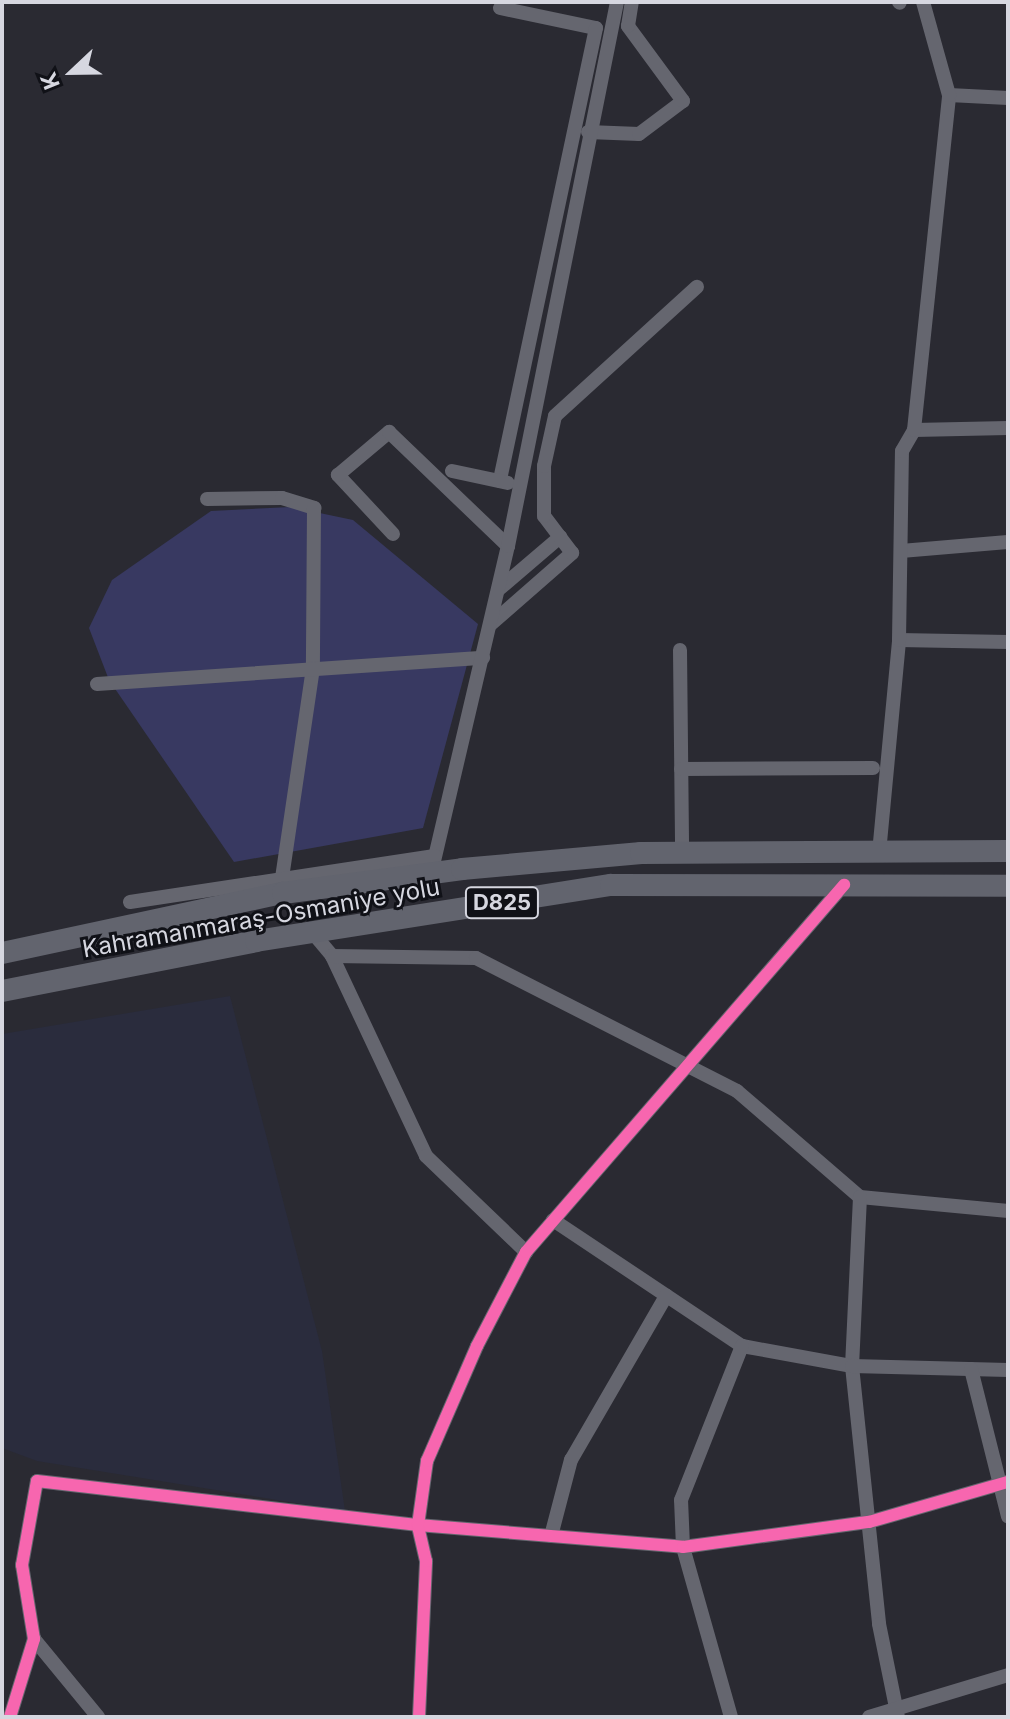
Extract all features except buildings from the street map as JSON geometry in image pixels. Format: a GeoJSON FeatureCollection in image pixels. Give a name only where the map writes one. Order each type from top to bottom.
{"type":"FeatureCollection","features":[{"type":"Feature","properties":{"kind":"highway","name":"Kahramanmaraş-Osmaniye yolu"},"geometry":{"type":"LineString","coordinates":[[2,953],[283,893],[433,865],[682,853],[1008,851]]}},
{"type":"Feature","properties":{"kind":"highway","name":"Kahramanmaraş-Osmaniye yolu"},"geometry":{"type":"LineString","coordinates":[[2,991],[313,933],[611,885],[1008,886]]}},
{"type":"Feature","properties":{"kind":"street"},"geometry":{"type":"LineString","coordinates":[[130,902],[282,879],[433,865],[508,546],[588,132],[617,2]]}},
{"type":"Feature","properties":{"kind":"street"},"geometry":{"type":"LineString","coordinates":[[588,132],[639,134],[683,101],[628,26],[632,2]]}},
{"type":"Feature","properties":{"kind":"street"},"geometry":{"type":"LineString","coordinates":[[879,853],[899,640],[902,451],[914,430],[949,95],[923,2]]}},
{"type":"Feature","properties":{"kind":"street"},"geometry":{"type":"LineString","coordinates":[[500,8],[596,28],[500,481]]}},
{"type":"Feature","properties":{"kind":"street"},"geometry":{"type":"LineString","coordinates":[[949,95],[1008,98]]}},
{"type":"Feature","properties":{"kind":"street"},"geometry":{"type":"LineString","coordinates":[[490,624],[572,553],[544,516],[544,466],[555,416],[697,287]]}},
{"type":"Feature","properties":{"kind":"street"},"geometry":{"type":"LineString","coordinates":[[914,430],[1008,428]]}},
{"type":"Feature","properties":{"kind":"street"},"geometry":{"type":"LineString","coordinates":[[393,534],[338,475],[389,432],[508,546]]}},
{"type":"Feature","properties":{"kind":"street"},"geometry":{"type":"LineString","coordinates":[[452,471],[520,485]]}},
{"type":"Feature","properties":{"kind":"street"},"geometry":{"type":"LineString","coordinates":[[207,499],[282,498],[314,508],[313,668],[282,879]]}},
{"type":"Feature","properties":{"kind":"street"},"geometry":{"type":"LineString","coordinates":[[497,590],[560,537]]}},
{"type":"Feature","properties":{"kind":"street"},"geometry":{"type":"LineString","coordinates":[[901,551],[1008,542]]}},
{"type":"Feature","properties":{"kind":"street"},"geometry":{"type":"LineString","coordinates":[[899,640],[1008,642]]}},
{"type":"Feature","properties":{"kind":"street"},"geometry":{"type":"LineString","coordinates":[[680,650],[682,853]]}},
{"type":"Feature","properties":{"kind":"street"},"geometry":{"type":"LineString","coordinates":[[97,684],[483,658]]}},
{"type":"Feature","properties":{"kind":"street"},"geometry":{"type":"LineString","coordinates":[[681,769],[873,768]]}},
{"type":"Feature","properties":{"kind":"street"},"geometry":{"type":"LineString","coordinates":[[419,1717],[426,1561],[418,1525],[427,1461],[477,1346],[526,1252],[844,885]]}},
{"type":"Feature","properties":{"kind":"street"},"geometry":{"type":"LineString","coordinates":[[313,933],[332,956],[426,1156],[526,1252]]}},
{"type":"Feature","properties":{"kind":"street"},"geometry":{"type":"LineString","coordinates":[[332,956],[476,958],[689,1063],[737,1091],[860,1197],[1007,1213]]}},
{"type":"Feature","properties":{"kind":"street"},"geometry":{"type":"LineString","coordinates":[[860,1197],[852,1366],[869,1522],[897,1713]]}},
{"type":"Feature","properties":{"kind":"street"},"geometry":{"type":"LineString","coordinates":[[553,1220],[742,1346],[852,1366],[1008,1370]]}},
{"type":"Feature","properties":{"kind":"street"},"geometry":{"type":"LineString","coordinates":[[551,1536],[571,1460],[666,1296]]}},
{"type":"Feature","properties":{"kind":"street"},"geometry":{"type":"LineString","coordinates":[[731,1717],[683,1547],[681,1500],[742,1346]]}},
{"type":"Feature","properties":{"kind":"street"},"geometry":{"type":"LineString","coordinates":[[971,1369],[1004,1483],[1008,1516]]}},
{"type":"Feature","properties":{"kind":"street"},"geometry":{"type":"LineString","coordinates":[[10,1717],[34,1639],[22,1565],[37,1481],[418,1525],[683,1547],[869,1522],[1004,1483]]}},
{"type":"Feature","properties":{"kind":"street"},"geometry":{"type":"LineString","coordinates":[[34,1639],[98,1717]]}},
{"type":"Feature","properties":{"kind":"street"},"geometry":{"type":"LineString","coordinates":[[869,1717],[897,1713],[1008,1675]]}},
{"type":"Feature","properties":{"kind":"shaded area"},"geometry":{"type":"Polygon","coordinates":[[[291,507],[353,520],[478,624],[423,828],[234,862],[109,680],[89,628],[112,580],[211,511],[291,507]]]}},
{"type":"Feature","properties":{"kind":"shaded area"},"geometry":{"type":"Polygon","coordinates":[[[230,996],[322,1351],[345,1511],[37,1461],[2,1448],[2,1034],[230,996]]]}},
{"type":"Feature","properties":{"kind":"cycle path"},"geometry":{"type":"LineString","coordinates":[[419,1717],[426,1561],[418,1525],[427,1461],[477,1346],[526,1252],[844,885]]}},
{"type":"Feature","properties":{"kind":"cycle path"},"geometry":{"type":"LineString","coordinates":[[10,1717],[34,1639],[22,1565],[37,1481],[418,1525],[683,1547],[869,1522],[1008,1482]]}}]}
